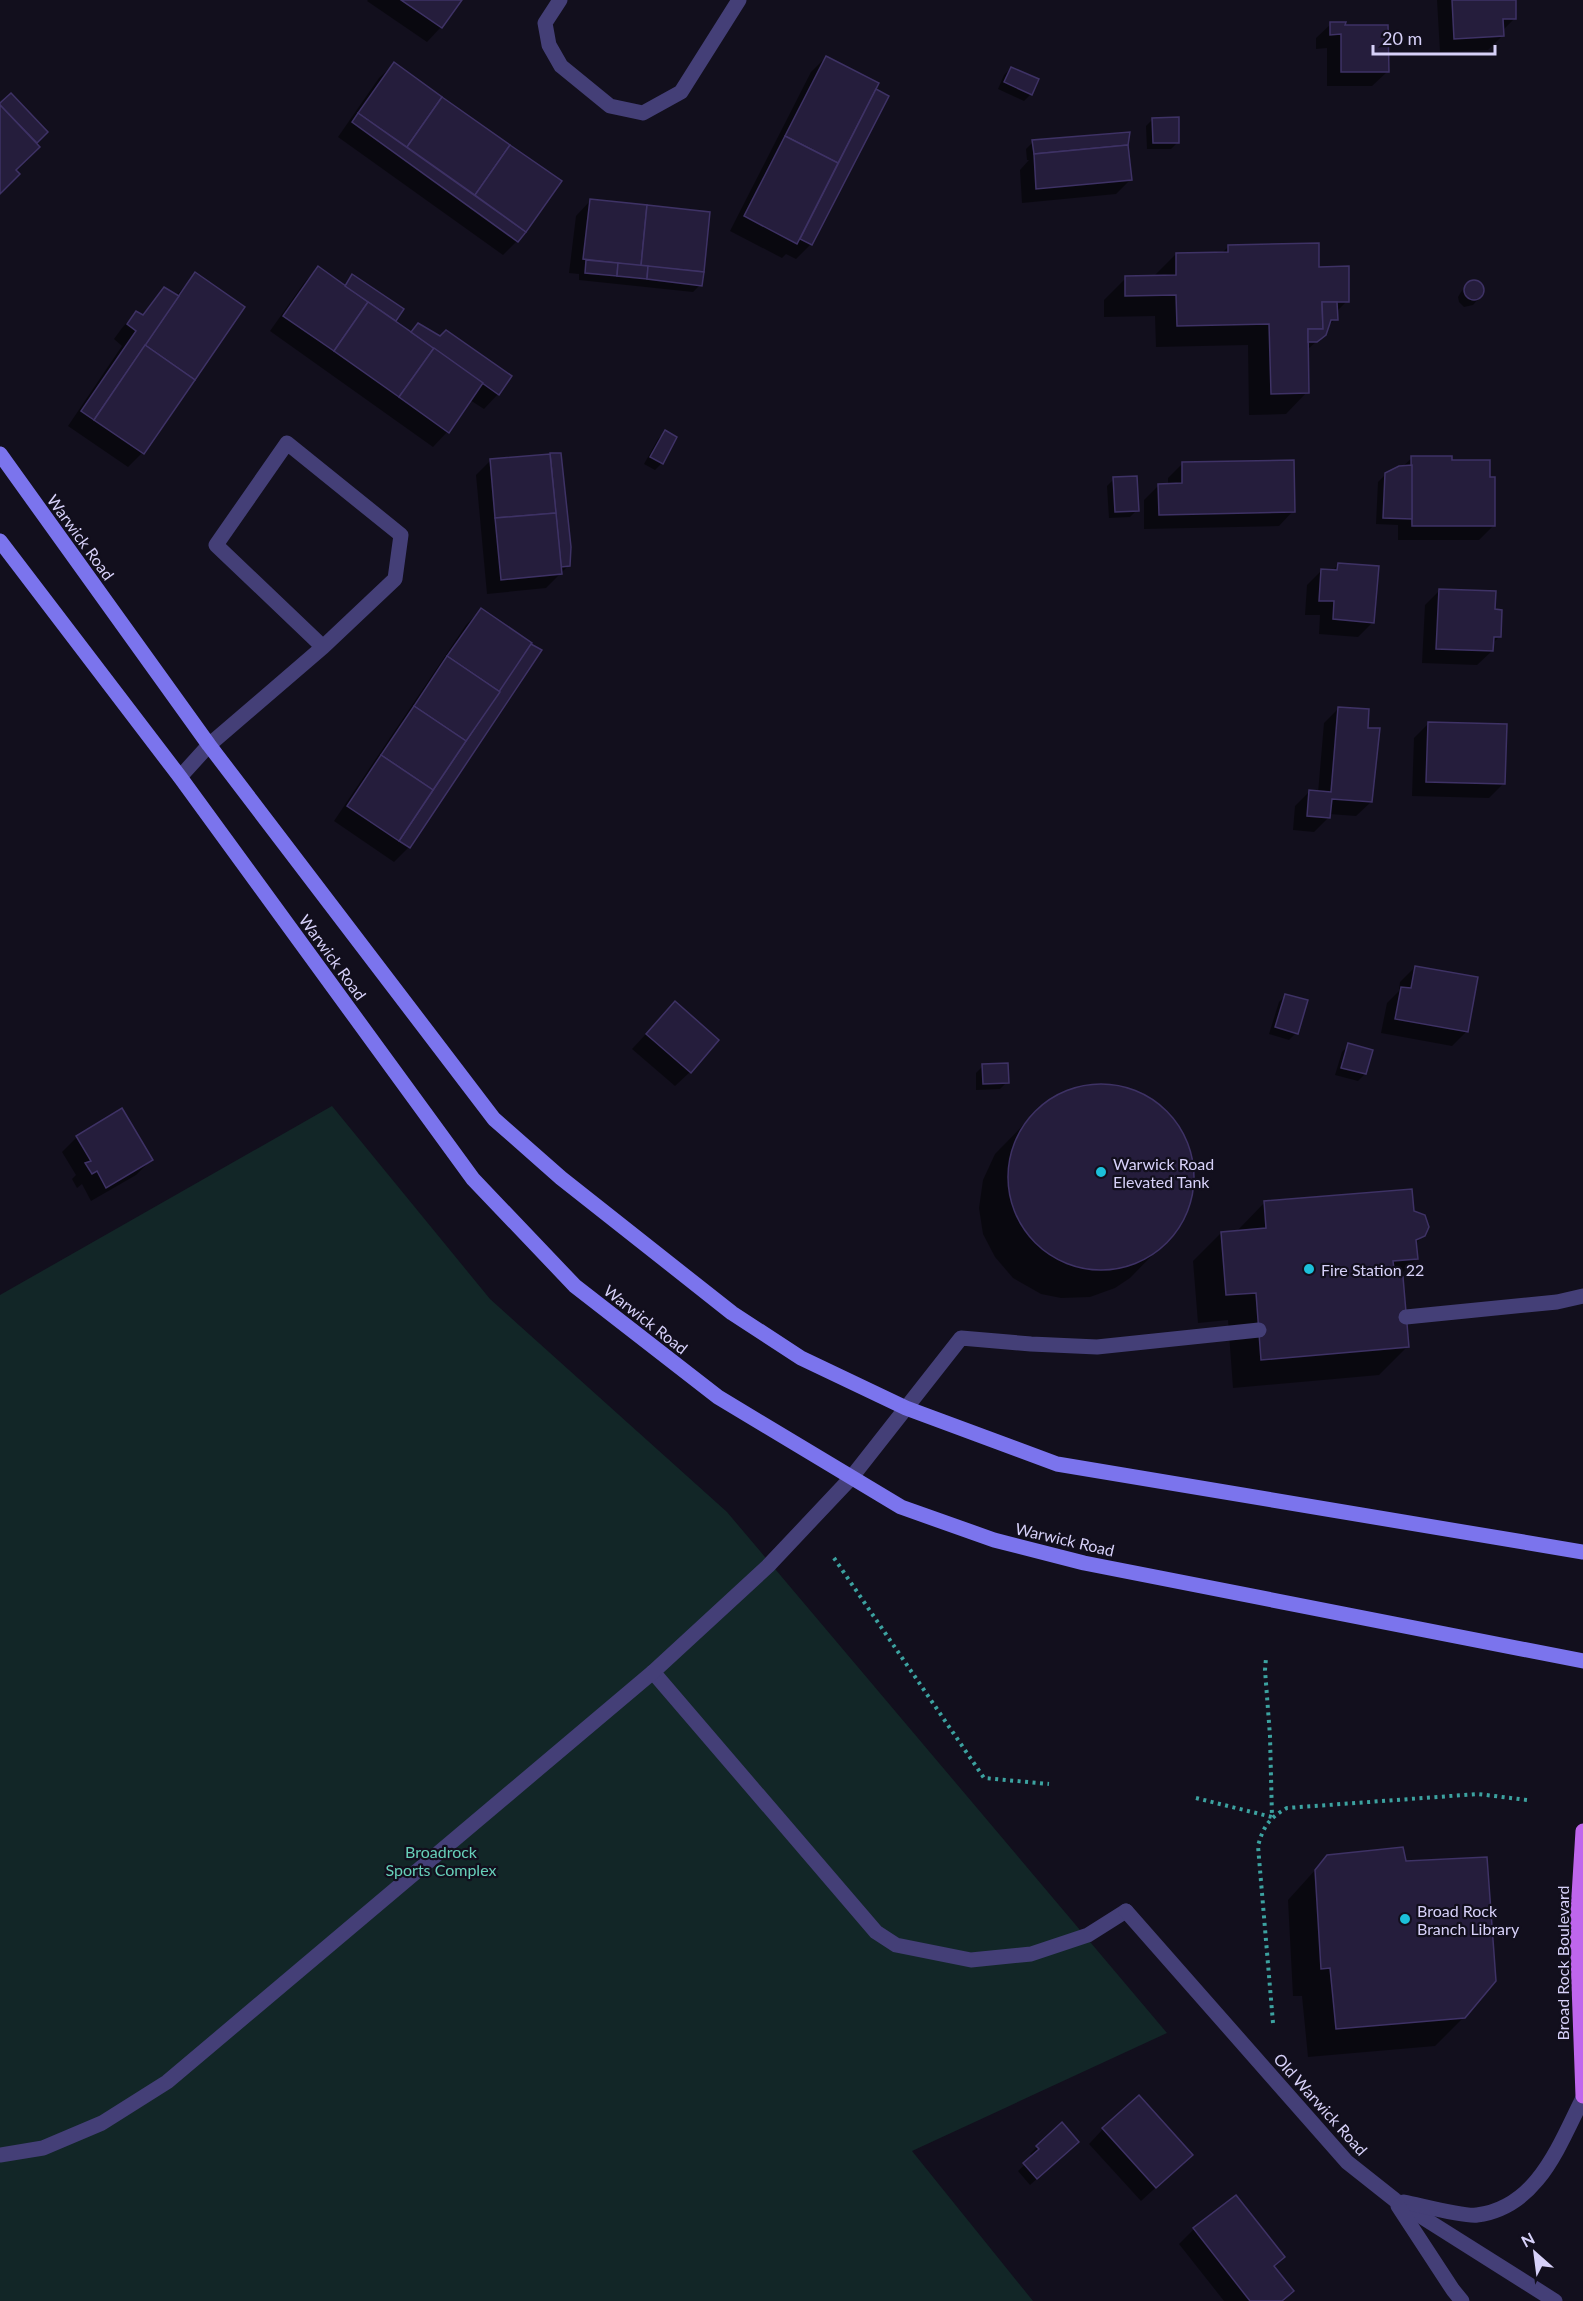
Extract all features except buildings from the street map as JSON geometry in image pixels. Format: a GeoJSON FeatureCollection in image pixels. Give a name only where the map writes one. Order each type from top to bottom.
{"type":"FeatureCollection","features":[{"type":"Feature","properties":{"kind":"main road","name":"Warwick Road"},"geometry":{"type":"LineString","coordinates":[[0,454],[209,745],[494,1119],[561,1178],[732,1313],[801,1358],[906,1408],[1057,1464],[1583,1552]]}},
{"type":"Feature","properties":{"kind":"main road","name":"Warwick Road"},"geometry":{"type":"LineString","coordinates":[[0,541],[180,777],[473,1179],[575,1286],[718,1397],[901,1508],[994,1540],[1084,1563],[1583,1661]]}},
{"type":"Feature","properties":{"kind":"main road","name":"Broad Rock Boulevard"},"geometry":{"type":"LineString","coordinates":[[1583,1831],[1577,1928],[1583,2097]]}},
{"type":"Feature","properties":{"kind":"street"},"geometry":{"type":"LineString","coordinates":[[560,0],[545,23],[549,45],[561,66],[610,106],[643,112],[681,92],[739,0]]}},
{"type":"Feature","properties":{"kind":"street"},"geometry":{"type":"LineString","coordinates":[[180,777],[209,745],[323,647],[395,579],[401,535],[287,443],[216,545],[323,647]]}},
{"type":"Feature","properties":{"kind":"street"},"geometry":{"type":"LineString","coordinates":[[1406,1317],[1557,1302],[1583,1296]]}},
{"type":"Feature","properties":{"kind":"street"},"geometry":{"type":"LineString","coordinates":[[0,2155],[43,2148],[102,2123],[167,2082],[653,1672],[768,1566],[851,1478],[961,1338],[1097,1347],[1259,1330]]}},
{"type":"Feature","properties":{"kind":"street","name":"Old Warwick Road"},"geometry":{"type":"LineString","coordinates":[[653,1672],[876,1932],[896,1945],[971,1960],[1031,1954],[1089,1935],[1126,1911],[1347,2162],[1395,2200],[1555,2301]]}},
{"type":"Feature","properties":{"kind":"street"},"geometry":{"type":"LineString","coordinates":[[1395,2200],[1476,2215],[1505,2206],[1529,2191],[1545,2172],[1583,2097]]}},
{"type":"Feature","properties":{"kind":"street"},"geometry":{"type":"LineString","coordinates":[[1395,2200],[1462,2301]]}},
{"type":"Feature","properties":{"kind":"path"},"geometry":{"type":"LineString","coordinates":[[834,1558],[854,1591],[984,1778],[1049,1784]]}},
{"type":"Feature","properties":{"kind":"path"},"geometry":{"type":"LineString","coordinates":[[1266,1658],[1264,1670],[1270,1736],[1272,1817]]}},
{"type":"Feature","properties":{"kind":"path"},"geometry":{"type":"LineString","coordinates":[[1273,2023],[1258,1846],[1262,1829],[1272,1817],[1287,1808],[1478,1794],[1527,1800]]}},
{"type":"Feature","properties":{"kind":"path"},"geometry":{"type":"LineString","coordinates":[[1196,1798],[1272,1817]]}},
{"type":"Feature","properties":{"kind":"green space","name":"Broadrock Sports Complex"},"geometry":{"type":"Polygon","coordinates":[[[332,1106],[490,1299],[727,1512],[1167,2033],[912,2151],[1033,2301],[0,2301],[0,1295],[332,1106]]]}},
{"type":"Feature","properties":{"kind":"place","name":"Warwick Road Elevated Tank"},"geometry":{"type":"Point","coordinates":[1101,1172]}},
{"type":"Feature","properties":{"kind":"place","name":"Fire Station 22"},"geometry":{"type":"Point","coordinates":[1309,1269]}},
{"type":"Feature","properties":{"kind":"place","name":"Broad Rock Branch Library"},"geometry":{"type":"Point","coordinates":[1405,1919]}}]}
